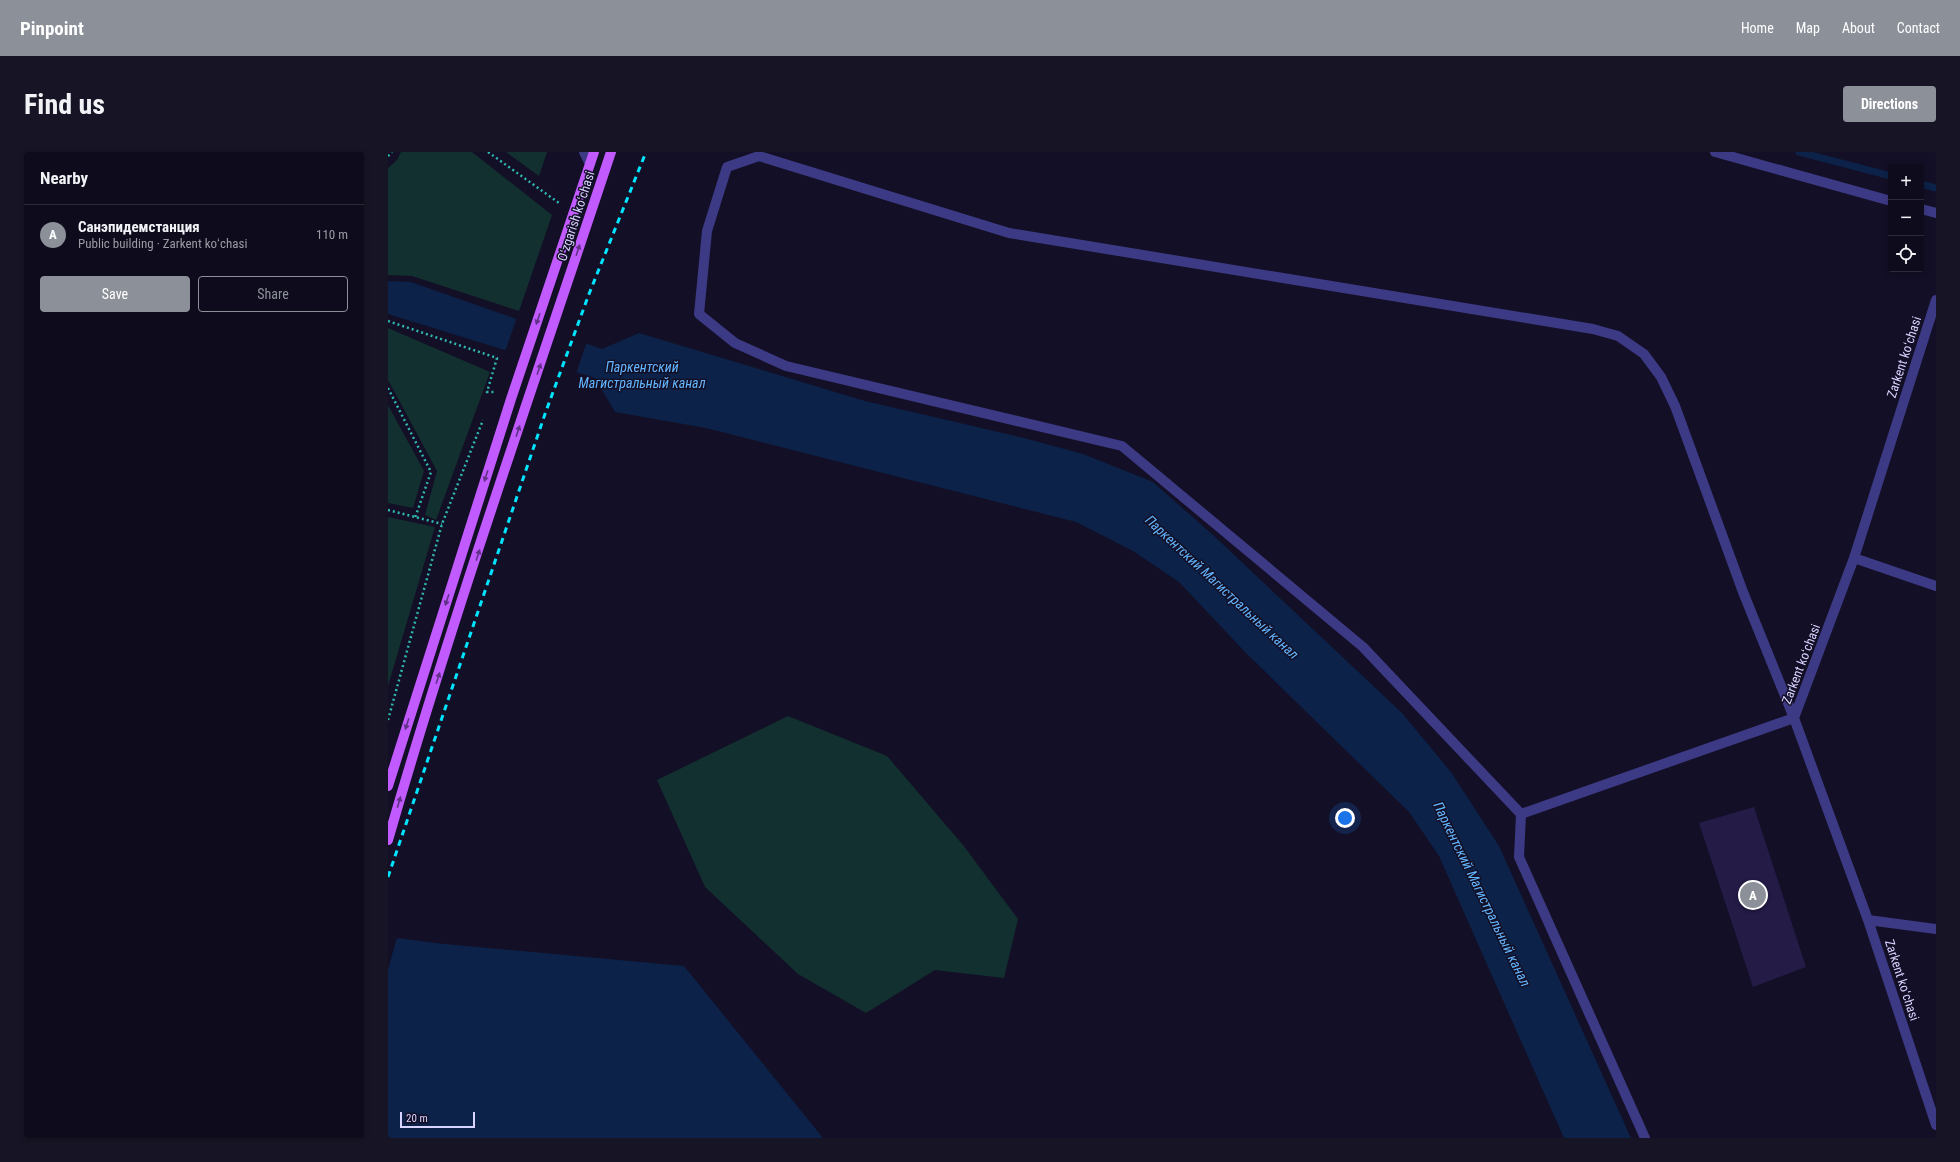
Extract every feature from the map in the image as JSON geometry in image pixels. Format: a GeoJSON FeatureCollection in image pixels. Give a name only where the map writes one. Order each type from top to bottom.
{"type":"FeatureCollection","features":[{"type":"Feature","properties":{"kind":"main road","name":"Oʻzgarish koʻchasi"},"geometry":{"type":"LineString","coordinates":[[388,786],[511,399],[594,152]]}},
{"type":"Feature","properties":{"kind":"main road","name":"Oʻzgarish koʻchasi"},"geometry":{"type":"LineString","coordinates":[[388,840],[411,760],[526,406],[611,152]]}},
{"type":"Feature","properties":{"kind":"street"},"geometry":{"type":"LineString","coordinates":[[584,152],[590,164]]}},
{"type":"Feature","properties":{"kind":"street"},"geometry":{"type":"LineString","coordinates":[[1714,152],[1888,200]]}},
{"type":"Feature","properties":{"kind":"street"},"geometry":{"type":"LineString","coordinates":[[1521,814],[1794,718],[1743,592],[1675,406],[1662,378],[1644,354],[1618,336],[1593,329],[1009,233],[759,156],[727,167],[707,231],[699,314],[705,319],[735,343],[786,366],[1122,446],[1363,647],[1521,814],[1519,857],[1645,1138]]}},
{"type":"Feature","properties":{"kind":"street"},"geometry":{"type":"LineString","coordinates":[[1924,210],[1936,213]]}},
{"type":"Feature","properties":{"kind":"street","name":"Zarkent koʻchasi"},"geometry":{"type":"LineString","coordinates":[[1936,300],[1854,558],[1794,718],[1868,920],[1936,1125]]}},
{"type":"Feature","properties":{"kind":"street"},"geometry":{"type":"LineString","coordinates":[[1854,558],[1936,586]]}},
{"type":"Feature","properties":{"kind":"street"},"geometry":{"type":"LineString","coordinates":[[1868,920],[1936,929]]}},
{"type":"Feature","properties":{"kind":"path"},"geometry":{"type":"LineString","coordinates":[[388,156],[392,152]]}},
{"type":"Feature","properties":{"kind":"path"},"geometry":{"type":"LineString","coordinates":[[488,152],[560,204]]}},
{"type":"Feature","properties":{"kind":"path"},"geometry":{"type":"LineString","coordinates":[[388,321],[497,358],[487,392],[495,392],[492,399]]}},
{"type":"Feature","properties":{"kind":"path"},"geometry":{"type":"LineString","coordinates":[[388,388],[431,472],[415,518]]}},
{"type":"Feature","properties":{"kind":"path"},"geometry":{"type":"LineString","coordinates":[[388,720],[442,524],[486,414]]}},
{"type":"Feature","properties":{"kind":"path"},"geometry":{"type":"LineString","coordinates":[[388,510],[442,524]]}},
{"type":"Feature","properties":{"kind":"green space"},"geometry":{"type":"Polygon","coordinates":[[[401,152],[472,152],[552,215],[519,311],[412,276],[388,275],[388,168],[397,160],[401,152]]]}},
{"type":"Feature","properties":{"kind":"green space"},"geometry":{"type":"Polygon","coordinates":[[[506,152],[547,152],[539,176],[506,152]]]}},
{"type":"Feature","properties":{"kind":"green space"},"geometry":{"type":"Polygon","coordinates":[[[388,328],[490,372],[436,520],[425,515],[437,471],[388,380],[388,328]]]}},
{"type":"Feature","properties":{"kind":"green space"},"geometry":{"type":"Polygon","coordinates":[[[388,405],[424,471],[413,508],[388,503],[388,405]]]}},
{"type":"Feature","properties":{"kind":"green space"},"geometry":{"type":"Polygon","coordinates":[[[388,517],[435,527],[388,686],[388,517]]]}},
{"type":"Feature","properties":{"kind":"green space"},"geometry":{"type":"Polygon","coordinates":[[[788,716],[887,756],[963,845],[1018,919],[1004,978],[935,970],[866,1013],[798,974],[705,887],[657,780],[788,716]]]}},
{"type":"Feature","properties":{"kind":"water","name":"Паркентский Магистральный канал"},"geometry":{"type":"Polygon","coordinates":[[[388,281],[411,282],[602,349],[639,333],[865,401],[1024,438],[1083,454],[1153,482],[1213,535],[1402,713],[1451,772],[1499,846],[1631,1138],[1564,1138],[1439,856],[1409,812],[1246,653],[1179,582],[1133,551],[1076,522],[706,428],[615,412],[595,378],[388,314],[388,281]]]}},
{"type":"Feature","properties":{"kind":"water"},"geometry":{"type":"Polygon","coordinates":[[[397,938],[444,944],[684,966],[823,1138],[388,1138],[388,969],[397,938]]]}},
{"type":"Feature","properties":{"kind":"pier"},"geometry":{"type":"Polygon","coordinates":[[[517,317],[587,341],[576,374],[505,352],[517,317]]]}},
{"type":"Feature","properties":{"kind":"building"},"geometry":{"type":"Polygon","coordinates":[[[1754,807],[1806,967],[1753,987],[1699,823],[1754,807]]]}},
{"type":"Feature","properties":{"kind":"waterway"},"geometry":{"type":"LineString","coordinates":[[1799,152],[1888,175]]}},
{"type":"Feature","properties":{"kind":"waterway"},"geometry":{"type":"LineString","coordinates":[[1924,185],[1936,188]]}},
{"type":"Feature","properties":{"kind":"railway"},"geometry":{"type":"LineString","coordinates":[[388,877],[545,414],[589,294],[646,152]]}},
{"type":"Feature","properties":{"kind":"place","name":"Санэпидемстанция"},"geometry":{"type":"Point","coordinates":[1753,895]}}]}
